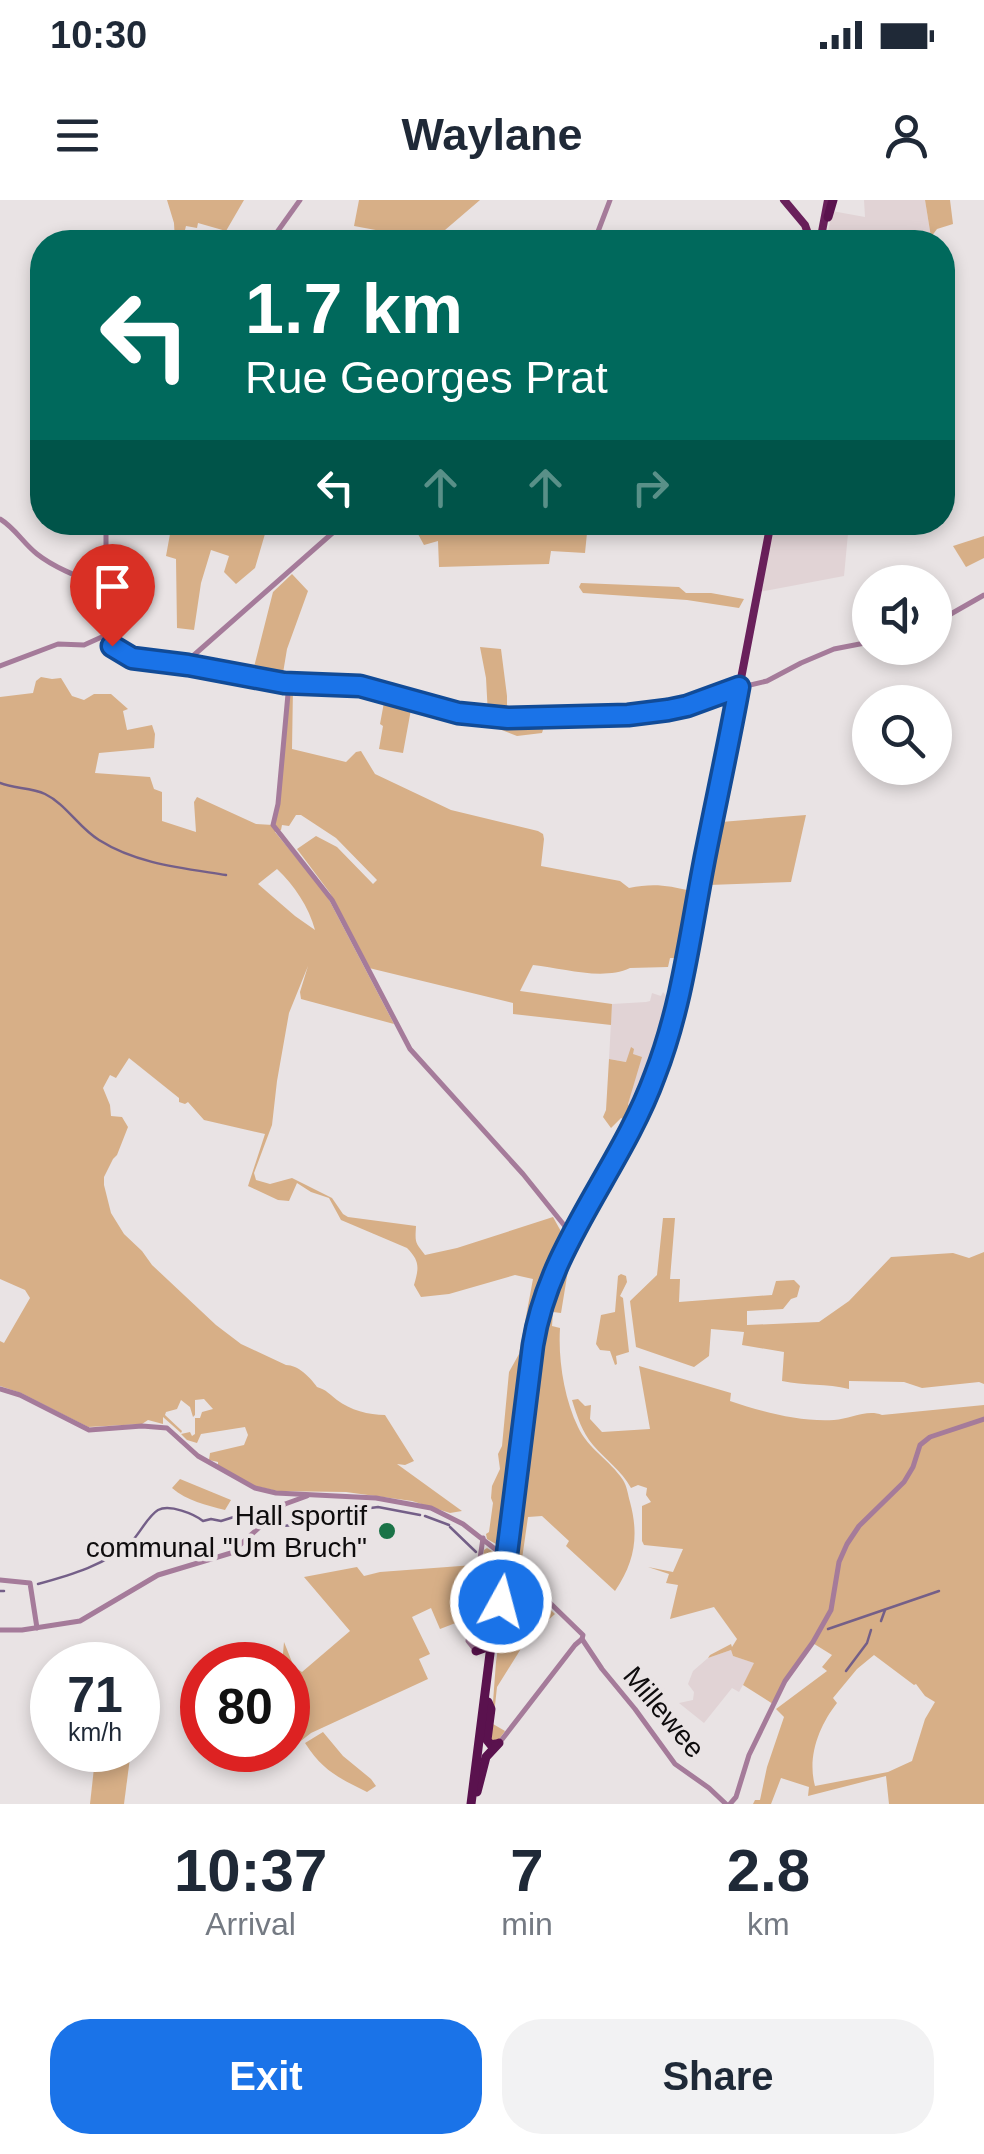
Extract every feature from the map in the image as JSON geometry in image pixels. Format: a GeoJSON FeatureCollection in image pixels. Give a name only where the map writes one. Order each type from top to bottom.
{"type":"FeatureCollection","features":[{"type":"Feature","properties":{"kind":"highway"},"geometry":{"type":"LineString","coordinates":[[828,217],[830,200]]}},
{"type":"Feature","properties":{"kind":"highway"},"geometry":{"type":"LineString","coordinates":[[473,1804],[531,1331],[550,1268],[631,1122],[659,1059]]}},
{"type":"Feature","properties":{"kind":"highway"},"geometry":{"type":"LineString","coordinates":[[477,1792],[502,1552],[533,1345],[546,1291],[570,1237],[635,1124],[659,1059]]}},
{"type":"Feature","properties":{"kind":"highway"},"geometry":{"type":"LineString","coordinates":[[499,1587],[490,1644],[479,1652],[488,1657],[483,1698],[491,1709],[488,1742],[491,1746],[499,1743]]}},
{"type":"Feature","properties":{"kind":"highway"},"geometry":{"type":"LineString","coordinates":[[473,1804],[486,1757],[499,1743]]}},
{"type":"Feature","properties":{"kind":"main road"},"geometry":{"type":"LineString","coordinates":[[784,200],[806,230]]}},
{"type":"Feature","properties":{"kind":"main road"},"geometry":{"type":"LineString","coordinates":[[824,230],[830,200]]}},
{"type":"Feature","properties":{"kind":"main road"},"geometry":{"type":"LineString","coordinates":[[825,230],[828,217]]}},
{"type":"Feature","properties":{"kind":"main road"},"geometry":{"type":"LineString","coordinates":[[659,1059],[685,971],[765,535]]}},
{"type":"Feature","properties":{"kind":"street"},"geometry":{"type":"LineString","coordinates":[[279,230],[300,200]]}},
{"type":"Feature","properties":{"kind":"street"},"geometry":{"type":"LineString","coordinates":[[599,230],[610,200]]}},
{"type":"Feature","properties":{"kind":"street"},"geometry":{"type":"LineString","coordinates":[[0,519],[41,558],[105,586]]}},
{"type":"Feature","properties":{"kind":"street"},"geometry":{"type":"LineString","coordinates":[[106,535],[104,636],[132,658],[288,684],[345,683],[458,713],[508,718],[668,710],[767,682],[801,663],[852,646]]}},
{"type":"Feature","properties":{"kind":"street"},"geometry":{"type":"LineString","coordinates":[[188,665],[194,655],[329,535]]}},
{"type":"Feature","properties":{"kind":"street"},"geometry":{"type":"LineString","coordinates":[[952,614],[984,596]]}},
{"type":"Feature","properties":{"kind":"street"},"geometry":{"type":"LineString","coordinates":[[0,666],[58,644],[84,645],[104,636]]}},
{"type":"Feature","properties":{"kind":"street"},"geometry":{"type":"LineString","coordinates":[[288,684],[273,825],[332,900],[410,1049],[569,1230]]}},
{"type":"Feature","properties":{"kind":"street"},"geometry":{"type":"LineString","coordinates":[[0,1388],[90,1430],[167,1428],[198,1456],[247,1485],[276,1493],[411,1503],[449,1515],[502,1552]]}},
{"type":"Feature","properties":{"kind":"street"},"geometry":{"type":"LineString","coordinates":[[728,1804],[736,1797],[749,1755],[785,1681],[832,1610],[839,1562],[852,1534],[904,1482],[926,1439],[984,1418]]}},
{"type":"Feature","properties":{"kind":"street"},"geometry":{"type":"LineString","coordinates":[[0,1630],[80,1621],[158,1574],[231,1553],[290,1501],[315,1494]]}},
{"type":"Feature","properties":{"kind":"street"},"geometry":{"type":"LineString","coordinates":[[479,1652],[468,1642],[483,1538]]}},
{"type":"Feature","properties":{"kind":"street","name":"Millewee"},"geometry":{"type":"LineString","coordinates":[[513,1567],[583,1637],[602,1669],[675,1764],[728,1804]]}},
{"type":"Feature","properties":{"kind":"street"},"geometry":{"type":"LineString","coordinates":[[0,1580],[30,1583],[37,1628]]}},
{"type":"Feature","properties":{"kind":"street"},"geometry":{"type":"LineString","coordinates":[[499,1743],[583,1637]]}},
{"type":"Feature","properties":{"kind":"shaded area"},"geometry":{"type":"Polygon","coordinates":[[[167,200],[244,200],[227,230],[198,223],[197,228],[174,230],[167,200]]]}},
{"type":"Feature","properties":{"kind":"shaded area"},"geometry":{"type":"Polygon","coordinates":[[[359,200],[480,200],[445,230],[376,230],[354,226],[359,200]]]}},
{"type":"Feature","properties":{"kind":"shaded area"},"geometry":{"type":"Polygon","coordinates":[[[864,200],[925,200],[930,230],[828,230],[832,211],[865,217],[864,200]]]}},
{"type":"Feature","properties":{"kind":"shaded area"},"geometry":{"type":"Polygon","coordinates":[[[925,200],[950,200],[953,224],[930,230],[925,200]]]}},
{"type":"Feature","properties":{"kind":"shaded area"},"geometry":{"type":"Polygon","coordinates":[[[170,535],[265,535],[255,568],[236,584],[224,572],[229,556],[211,550],[194,630],[177,628],[176,559],[166,556],[170,535]]]}},
{"type":"Feature","properties":{"kind":"shaded area"},"geometry":{"type":"Polygon","coordinates":[[[419,535],[587,535],[585,553],[551,551],[549,564],[439,567],[438,541],[424,545],[419,535]]]}},
{"type":"Feature","properties":{"kind":"shaded area"},"geometry":{"type":"Polygon","coordinates":[[[771,535],[848,535],[844,576],[759,592],[771,535]]]}},
{"type":"Feature","properties":{"kind":"shaded area"},"geometry":{"type":"Polygon","coordinates":[[[984,536],[984,558],[966,567],[953,546],[984,536]]]}},
{"type":"Feature","properties":{"kind":"shaded area"},"geometry":{"type":"Polygon","coordinates":[[[292,574],[308,591],[287,649],[282,679],[252,675],[273,592],[292,574]]]}},
{"type":"Feature","properties":{"kind":"shaded area"},"geometry":{"type":"Polygon","coordinates":[[[581,583],[679,587],[686,593],[744,599],[739,608],[583,593],[581,583]]]}},
{"type":"Feature","properties":{"kind":"shaded area"},"geometry":{"type":"Polygon","coordinates":[[[480,647],[501,649],[507,716],[488,715],[480,647]]]}},
{"type":"Feature","properties":{"kind":"shaded area"},"geometry":{"type":"Polygon","coordinates":[[[41,677],[61,678],[72,696],[84,700],[94,694],[111,694],[128,709],[123,711],[127,730],[152,725],[154,748],[99,753],[95,773],[150,777],[154,789],[162,792],[162,821],[196,832],[197,797],[256,824],[273,825],[288,687],[293,687],[292,749],[346,762],[361,751],[375,774],[451,810],[538,831],[544,839],[541,866],[620,881],[629,888],[660,885],[691,891],[680,958],[670,958],[668,967],[595,974],[533,965],[520,991],[612,1004],[611,1025],[513,1014],[513,1003],[369,968],[330,893],[297,849],[316,836],[337,847],[373,884],[377,880],[336,838],[301,815],[275,832],[326,894],[394,1024],[301,999],[308,966],[289,1013],[272,1125],[254,1173],[256,1180],[270,1184],[292,1178],[332,1198],[348,1217],[416,1226],[416,1242],[425,1255],[553,1217],[563,1235],[540,1287],[485,1646],[475,1647],[470,1639],[472,1631],[477,1645],[484,1638],[476,1608],[484,1550],[495,1553],[496,1544],[486,1534],[493,1503],[492,1486],[500,1469],[498,1454],[509,1372],[519,1354],[533,1279],[515,1275],[449,1294],[421,1297],[414,1285],[416,1261],[407,1248],[341,1220],[329,1198],[297,1183],[289,1201],[248,1186],[265,1134],[204,1120],[188,1102],[179,1102],[179,1098],[129,1058],[116,1078],[110,1075],[103,1088],[111,1116],[122,1117],[128,1127],[104,1177],[111,1213],[124,1234],[152,1265],[241,1344],[299,1369],[317,1387],[348,1407],[385,1415],[414,1461],[397,1464],[462,1511],[450,1513],[412,1501],[346,1492],[277,1491],[255,1486],[209,1460],[210,1453],[244,1445],[248,1435],[245,1427],[201,1434],[197,1443],[181,1434],[195,1434],[195,1418],[213,1409],[204,1399],[195,1400],[193,1417],[190,1407],[181,1400],[177,1409],[166,1412],[181,1433],[163,1417],[163,1424],[148,1420],[142,1424],[88,1427],[0,1386],[0,1341],[4,1343],[30,1298],[25,1290],[0,1279],[0,697],[33,693],[41,677]],[[277,869],[258,884],[315,930],[305,905],[277,869]]]}},
{"type":"Feature","properties":{"kind":"shaded area"},"geometry":{"type":"Polygon","coordinates":[[[385,697],[412,704],[403,753],[379,749],[385,697]]]}},
{"type":"Feature","properties":{"kind":"shaded area"},"geometry":{"type":"Polygon","coordinates":[[[492,722],[545,723],[542,733],[517,736],[494,727],[492,722]]]}},
{"type":"Feature","properties":{"kind":"shaded area"},"geometry":{"type":"Polygon","coordinates":[[[806,815],[791,882],[709,885],[721,822],[806,815]]]}},
{"type":"Feature","properties":{"kind":"shaded area"},"geometry":{"type":"Polygon","coordinates":[[[663,992],[666,1003],[673,1004],[671,1012],[657,1058],[634,1107],[630,1108],[627,1062],[609,1059],[612,1004],[646,1002],[652,993],[661,996],[663,992]]]}},
{"type":"Feature","properties":{"kind":"shaded area"},"geometry":{"type":"Polygon","coordinates":[[[631,1047],[633,1054],[642,1057],[628,1104],[634,1107],[628,1121],[621,1118],[611,1128],[603,1117],[609,1059],[626,1062],[631,1047]]]}},
{"type":"Feature","properties":{"kind":"shaded area"},"geometry":{"type":"Polygon","coordinates":[[[663,1218],[675,1218],[670,1279],[680,1279],[679,1302],[772,1295],[776,1281],[794,1280],[800,1286],[797,1297],[783,1309],[747,1311],[747,1325],[819,1322],[849,1301],[891,1257],[953,1253],[969,1258],[984,1252],[984,1384],[922,1388],[904,1382],[849,1381],[849,1389],[782,1381],[784,1352],[742,1345],[744,1332],[711,1329],[709,1356],[694,1367],[636,1347],[630,1301],[657,1275],[663,1218]]]}},
{"type":"Feature","properties":{"kind":"shaded area"},"geometry":{"type":"Polygon","coordinates":[[[569,1249],[561,1313],[553,1312],[552,1326],[560,1328],[561,1365],[573,1416],[582,1435],[626,1485],[633,1514],[633,1548],[615,1591],[566,1546],[569,1541],[542,1516],[528,1517],[522,1559],[514,1563],[512,1573],[555,1614],[527,1639],[497,1687],[493,1724],[505,1731],[497,1742],[490,1742],[496,1662],[539,1351],[547,1306],[569,1249]]]}},
{"type":"Feature","properties":{"kind":"shaded area"},"geometry":{"type":"Polygon","coordinates":[[[621,1274],[627,1282],[620,1296],[629,1352],[616,1356],[615,1365],[610,1351],[600,1350],[596,1344],[601,1315],[615,1312],[621,1274]]]}},
{"type":"Feature","properties":{"kind":"shaded area"},"geometry":{"type":"Polygon","coordinates":[[[639,1366],[731,1393],[730,1401],[808,1419],[834,1420],[984,1405],[984,1804],[889,1804],[886,1776],[808,1796],[809,1787],[781,1778],[771,1804],[753,1804],[760,1800],[784,1717],[776,1709],[827,1671],[822,1667],[832,1655],[811,1642],[773,1704],[743,1685],[754,1663],[733,1656],[731,1650],[708,1658],[731,1644],[732,1647],[737,1639],[714,1607],[670,1619],[678,1585],[666,1583],[669,1574],[648,1567],[673,1572],[683,1549],[644,1545],[642,1506],[651,1502],[647,1488],[631,1488],[593,1445],[572,1400],[591,1405],[590,1419],[602,1432],[650,1429],[639,1366]],[[874,1655],[857,1669],[833,1698],[837,1703],[820,1732],[814,1753],[815,1786],[888,1772],[912,1761],[925,1719],[935,1702],[874,1655]]]}},
{"type":"Feature","properties":{"kind":"shaded area"},"geometry":{"type":"Polygon","coordinates":[[[180,1479],[231,1500],[225,1510],[190,1499],[172,1488],[180,1479]]]}},
{"type":"Feature","properties":{"kind":"shaded area"},"geometry":{"type":"Polygon","coordinates":[[[474,1565],[466,1619],[440,1629],[431,1608],[412,1617],[430,1654],[419,1659],[428,1679],[310,1734],[310,1665],[350,1631],[304,1577],[357,1567],[364,1576],[474,1565]]]}},
{"type":"Feature","properties":{"kind":"shaded area"},"geometry":{"type":"Polygon","coordinates":[[[731,1650],[733,1656],[755,1663],[739,1692],[732,1688],[704,1723],[679,1703],[693,1700],[694,1692],[688,1684],[693,1671],[708,1658],[731,1650]]]}},
{"type":"Feature","properties":{"kind":"shaded area"},"geometry":{"type":"Polygon","coordinates":[[[323,1732],[376,1786],[367,1792],[340,1778],[318,1760],[310,1750],[310,1740],[323,1732]]]}},
{"type":"Feature","properties":{"kind":"shaded area"},"geometry":{"type":"Polygon","coordinates":[[[94,1772],[128,1772],[124,1804],[90,1804],[94,1772]]]}},
{"type":"Feature","properties":{"kind":"waterway"},"geometry":{"type":"LineString","coordinates":[[0,783],[45,794],[92,835],[129,855],[226,875]]}},
{"type":"Feature","properties":{"kind":"waterway"},"geometry":{"type":"LineString","coordinates":[[38,1584],[111,1557],[163,1508],[182,1511],[203,1521],[237,1516],[282,1526],[349,1521],[363,1509],[378,1507],[420,1515]]}},
{"type":"Feature","properties":{"kind":"waterway"},"geometry":{"type":"LineString","coordinates":[[425,1516],[449,1525]]}},
{"type":"Feature","properties":{"kind":"waterway"},"geometry":{"type":"LineString","coordinates":[[450,1527],[476,1552]]}},
{"type":"Feature","properties":{"kind":"waterway"},"geometry":{"type":"LineString","coordinates":[[828,1629],[939,1591]]}},
{"type":"Feature","properties":{"kind":"waterway"},"geometry":{"type":"LineString","coordinates":[[881,1621],[885,1610]]}},
{"type":"Feature","properties":{"kind":"waterway"},"geometry":{"type":"LineString","coordinates":[[846,1671],[867,1643],[871,1630]]}},
{"type":"Feature","properties":{"kind":"place","name":"Hall sportif communal \"Um Bruch\""},"geometry":{"type":"Point","coordinates":[387,1531]}},
{"type":"Feature","properties":{"kind":"route"},"geometry":{"type":"LineString","coordinates":[[112,646],[132,658],[225,674],[284,683],[345,683],[472,716],[628,715],[687,706],[739,687],[685,971],[666,1045],[635,1124],[570,1237],[540,1311],[501,1602]]}}]}
